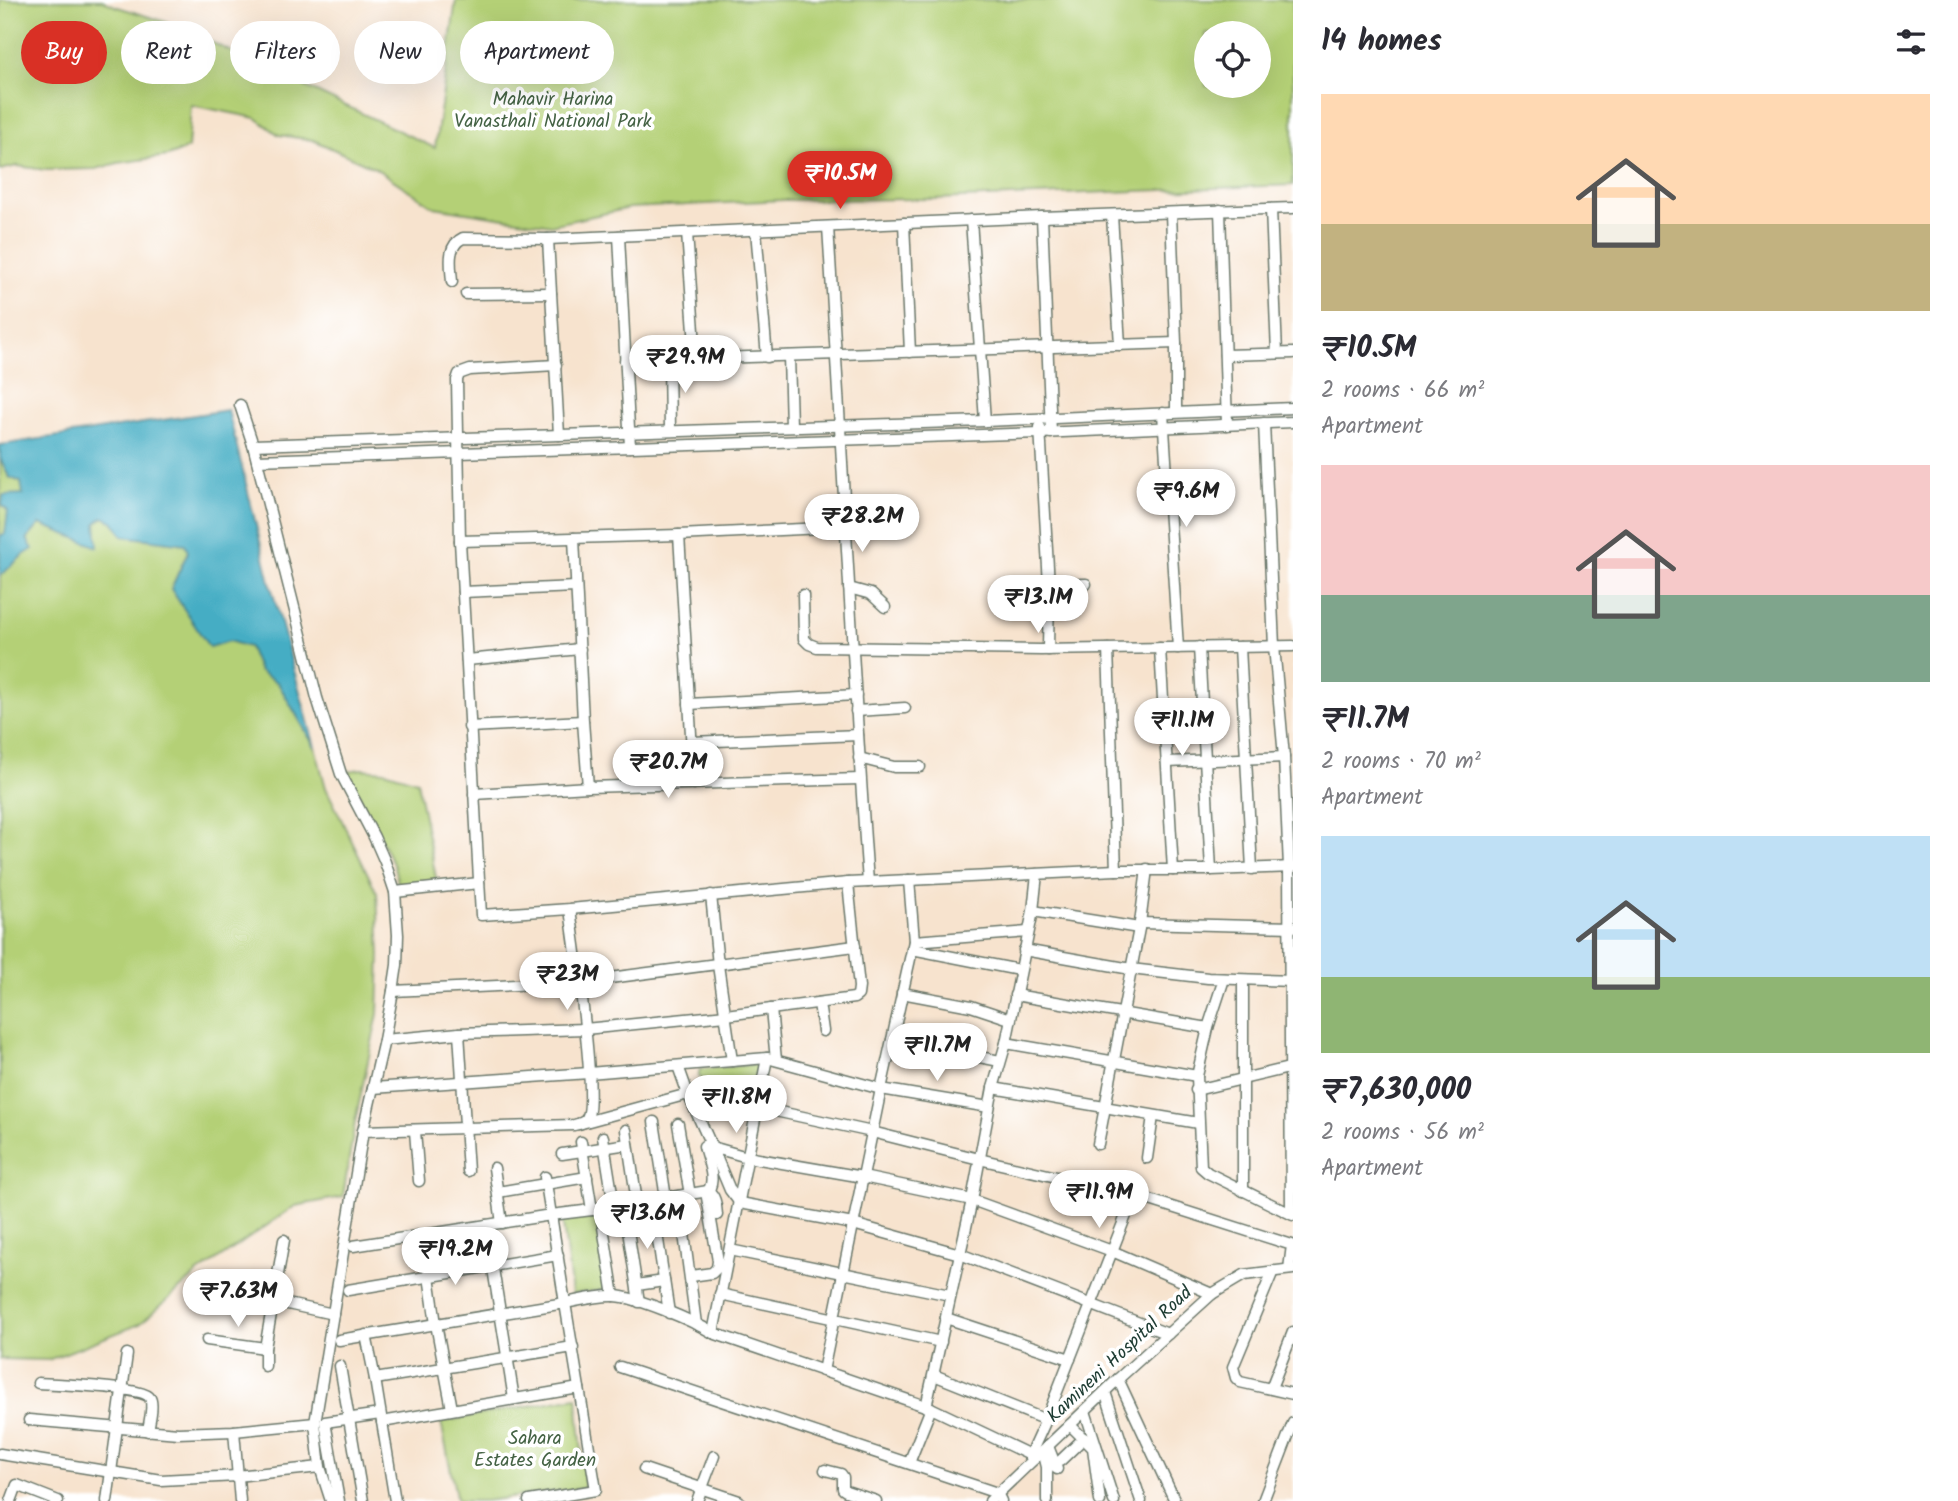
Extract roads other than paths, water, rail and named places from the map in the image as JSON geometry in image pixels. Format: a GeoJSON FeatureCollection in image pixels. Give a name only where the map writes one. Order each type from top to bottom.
{"type":"FeatureCollection","features":[{"type":"Feature","properties":{"kind":"street"},"geometry":{"type":"LineString","coordinates":[[452,282],[451,248],[455,241],[463,238],[548,239],[1293,208]]}},
{"type":"Feature","properties":{"kind":"street"},"geometry":{"type":"LineString","coordinates":[[1271,209],[1277,353]]}},
{"type":"Feature","properties":{"kind":"street"},"geometry":{"type":"LineString","coordinates":[[1220,210],[1227,425]]}},
{"type":"Feature","properties":{"kind":"street"},"geometry":{"type":"LineString","coordinates":[[1171,213],[1176,412]]}},
{"type":"Feature","properties":{"kind":"street"},"geometry":{"type":"LineString","coordinates":[[1112,215],[1120,345]]}},
{"type":"Feature","properties":{"kind":"street"},"geometry":{"type":"LineString","coordinates":[[1042,217],[1047,347],[1045,433],[1048,650]]}},
{"type":"Feature","properties":{"kind":"street"},"geometry":{"type":"LineString","coordinates":[[971,220],[985,421]]}},
{"type":"Feature","properties":{"kind":"street"},"geometry":{"type":"LineString","coordinates":[[904,223],[910,352]]}},
{"type":"Feature","properties":{"kind":"street"},"geometry":{"type":"LineString","coordinates":[[828,227],[868,882]]}},
{"type":"Feature","properties":{"kind":"street"},"geometry":{"type":"LineString","coordinates":[[756,230],[767,356]]}},
{"type":"Feature","properties":{"kind":"street"},"geometry":{"type":"LineString","coordinates":[[687,233],[696,359]]}},
{"type":"Feature","properties":{"kind":"street"},"geometry":{"type":"LineString","coordinates":[[619,236],[630,447]]}},
{"type":"Feature","properties":{"kind":"street"},"geometry":{"type":"LineString","coordinates":[[548,239],[559,435]]}},
{"type":"Feature","properties":{"kind":"street"},"geometry":{"type":"LineString","coordinates":[[466,294],[551,293]]}},
{"type":"Feature","properties":{"kind":"street"},"geometry":{"type":"LineString","coordinates":[[625,361],[1176,343]]}},
{"type":"Feature","properties":{"kind":"street"},"geometry":{"type":"LineString","coordinates":[[1225,355],[1293,353]]}},
{"type":"Feature","properties":{"kind":"street"},"geometry":{"type":"LineString","coordinates":[[789,356],[791,426]]}},
{"type":"Feature","properties":{"kind":"street"},"geometry":{"type":"LineString","coordinates":[[669,360],[670,430]]}},
{"type":"Feature","properties":{"kind":"street"},"geometry":{"type":"LineString","coordinates":[[556,365],[470,370],[459,374],[457,380],[460,541],[481,915],[848,883],[1116,870],[1291,867]]}},
{"type":"Feature","properties":{"kind":"street"},"geometry":{"type":"LineString","coordinates":[[240,405],[257,460],[317,698],[341,774],[380,850],[395,892],[397,965],[384,1040],[363,1131],[315,1423],[320,1467],[331,1501]]}},
{"type":"Feature","properties":{"kind":"street"},"geometry":{"type":"LineString","coordinates":[[253,445],[1293,408]]}},
{"type":"Feature","properties":{"kind":"street"},"geometry":{"type":"LineString","coordinates":[[1163,413],[1178,648]]}},
{"type":"Feature","properties":{"kind":"street"},"geometry":{"type":"LineString","coordinates":[[257,460],[1293,422]]}},
{"type":"Feature","properties":{"kind":"street"},"geometry":{"type":"LineString","coordinates":[[1224,979],[1208,1028],[1197,1076],[1201,1167],[1292,1215],[1291,867],[1274,646],[1264,423]]}},
{"type":"Feature","properties":{"kind":"street"},"geometry":{"type":"LineString","coordinates":[[460,541],[679,536],[845,527]]}},
{"type":"Feature","properties":{"kind":"street"},"geometry":{"type":"LineString","coordinates":[[679,536],[694,784]]}},
{"type":"Feature","properties":{"kind":"street"},"geometry":{"type":"LineString","coordinates":[[573,538],[588,787]]}},
{"type":"Feature","properties":{"kind":"street"},"geometry":{"type":"LineString","coordinates":[[1049,585],[1086,584]]}},
{"type":"Feature","properties":{"kind":"street"},"geometry":{"type":"LineString","coordinates":[[463,592],[576,587]]}},
{"type":"Feature","properties":{"kind":"street"},"geometry":{"type":"LineString","coordinates":[[849,588],[871,594],[885,607]]}},
{"type":"Feature","properties":{"kind":"street"},"geometry":{"type":"LineString","coordinates":[[803,594],[804,639],[817,647],[1048,650],[1293,646]]}},
{"type":"Feature","properties":{"kind":"street"},"geometry":{"type":"LineString","coordinates":[[1240,647],[1252,869]]}},
{"type":"Feature","properties":{"kind":"street"},"geometry":{"type":"LineString","coordinates":[[1160,648],[1173,870]]}},
{"type":"Feature","properties":{"kind":"street"},"geometry":{"type":"LineString","coordinates":[[1199,648],[1211,870]]}},
{"type":"Feature","properties":{"kind":"street"},"geometry":{"type":"LineString","coordinates":[[467,660],[580,649]]}},
{"type":"Feature","properties":{"kind":"street"},"geometry":{"type":"LineString","coordinates":[[1108,649],[1116,870]]}},
{"type":"Feature","properties":{"kind":"street"},"geometry":{"type":"LineString","coordinates":[[689,704],[856,695]]}},
{"type":"Feature","properties":{"kind":"street"},"geometry":{"type":"LineString","coordinates":[[856,711],[905,708]]}},
{"type":"Feature","properties":{"kind":"street"},"geometry":{"type":"LineString","coordinates":[[469,727],[583,721]]}},
{"type":"Feature","properties":{"kind":"street"},"geometry":{"type":"LineString","coordinates":[[692,742],[858,735]]}},
{"type":"Feature","properties":{"kind":"street"},"geometry":{"type":"LineString","coordinates":[[1167,762],[1284,757]]}},
{"type":"Feature","properties":{"kind":"street"},"geometry":{"type":"LineString","coordinates":[[859,758],[894,767],[920,767]]}},
{"type":"Feature","properties":{"kind":"street"},"geometry":{"type":"LineString","coordinates":[[474,794],[588,787],[860,779]]}},
{"type":"Feature","properties":{"kind":"street"},"geometry":{"type":"LineString","coordinates":[[1098,1144],[1140,925],[1147,869]]}},
{"type":"Feature","properties":{"kind":"street"},"geometry":{"type":"LineString","coordinates":[[909,1463],[929,1408],[989,1107],[1006,1043],[1033,911],[1037,874]]}},
{"type":"Feature","properties":{"kind":"street"},"geometry":{"type":"LineString","coordinates":[[824,1371],[913,945],[909,880]]}},
{"type":"Feature","properties":{"kind":"street"},"geometry":{"type":"LineString","coordinates":[[395,892],[479,883]]}},
{"type":"Feature","properties":{"kind":"street"},"geometry":{"type":"LineString","coordinates":[[384,1040],[459,1033],[585,1029],[726,1015],[854,998],[858,995],[848,883]]}},
{"type":"Feature","properties":{"kind":"street"},"geometry":{"type":"LineString","coordinates":[[711,895],[732,1061]]}},
{"type":"Feature","properties":{"kind":"street"},"geometry":{"type":"LineString","coordinates":[[570,909],[589,1073],[590,1111],[588,1118],[578,1124]]}},
{"type":"Feature","properties":{"kind":"street"},"geometry":{"type":"LineString","coordinates":[[1033,911],[1140,925],[1291,927]]}},
{"type":"Feature","properties":{"kind":"street"},"geometry":{"type":"LineString","coordinates":[[913,945],[1028,932]]}},
{"type":"Feature","properties":{"kind":"street"},"geometry":{"type":"LineString","coordinates":[[913,945],[1019,970]]}},
{"type":"Feature","properties":{"kind":"street"},"geometry":{"type":"LineString","coordinates":[[393,990],[579,982],[855,946]]}},
{"type":"Feature","properties":{"kind":"street"},"geometry":{"type":"LineString","coordinates":[[1024,950],[1131,968],[1224,979],[1292,981]]}},
{"type":"Feature","properties":{"kind":"street"},"geometry":{"type":"LineString","coordinates":[[1243,980],[1243,1191]]}},
{"type":"Feature","properties":{"kind":"street"},"geometry":{"type":"LineString","coordinates":[[902,993],[971,1006],[1010,1019]]}},
{"type":"Feature","properties":{"kind":"street"},"geometry":{"type":"LineString","coordinates":[[1015,995],[1208,1028]]}},
{"type":"Feature","properties":{"kind":"street"},"geometry":{"type":"LineString","coordinates":[[819,1003],[823,1031]]}},
{"type":"Feature","properties":{"kind":"street"},"geometry":{"type":"LineString","coordinates":[[713,1333],[757,1107],[772,1059],[771,1009]]}},
{"type":"Feature","properties":{"kind":"street"},"geometry":{"type":"LineString","coordinates":[[459,1033],[468,1171]]}},
{"type":"Feature","properties":{"kind":"street"},"geometry":{"type":"LineString","coordinates":[[892,1040],[1000,1061]]}},
{"type":"Feature","properties":{"kind":"street"},"geometry":{"type":"LineString","coordinates":[[1006,1043],[1197,1076]]}},
{"type":"Feature","properties":{"kind":"street"},"geometry":{"type":"LineString","coordinates":[[373,1088],[772,1059],[881,1090],[989,1107]]}},
{"type":"Feature","properties":{"kind":"street"},"geometry":{"type":"LineString","coordinates":[[678,1066],[708,1146],[730,1190],[740,1203],[853,1224],[960,1254],[1168,1334]]}},
{"type":"Feature","properties":{"kind":"street"},"geometry":{"type":"LineString","coordinates":[[1196,1090],[1291,1068]]}},
{"type":"Feature","properties":{"kind":"street"},"geometry":{"type":"LineString","coordinates":[[993,1088],[1198,1123]]}},
{"type":"Feature","properties":{"kind":"street"},"geometry":{"type":"LineString","coordinates":[[363,1131],[466,1130],[578,1124],[688,1094],[872,1132],[979,1160],[1134,1195],[1292,1245],[1291,1269]]}},
{"type":"Feature","properties":{"kind":"street"},"geometry":{"type":"LineString","coordinates":[[1147,1158],[1153,1116]]}},
{"type":"Feature","properties":{"kind":"street"},"geometry":{"type":"LineString","coordinates":[[654,1122],[666,1198]]}},
{"type":"Feature","properties":{"kind":"street"},"geometry":{"type":"LineString","coordinates":[[678,1124],[696,1324]]}},
{"type":"Feature","properties":{"kind":"street"},"geometry":{"type":"LineString","coordinates":[[415,1130],[419,1181]]}},
{"type":"Feature","properties":{"kind":"street"},"geometry":{"type":"LineString","coordinates":[[626,1130],[637,1202]]}},
{"type":"Feature","properties":{"kind":"street"},"geometry":{"type":"LineString","coordinates":[[562,1154],[603,1142],[628,1144]]}},
{"type":"Feature","properties":{"kind":"street"},"geometry":{"type":"LineString","coordinates":[[603,1142],[639,1302]]}},
{"type":"Feature","properties":{"kind":"street"},"geometry":{"type":"LineString","coordinates":[[582,1146],[614,1296]]}},
{"type":"Feature","properties":{"kind":"street"},"geometry":{"type":"LineString","coordinates":[[708,1146],[747,1157],[863,1177],[972,1200],[1112,1251],[1212,1294]]}},
{"type":"Feature","properties":{"kind":"street"},"geometry":{"type":"LineString","coordinates":[[691,1276],[712,1273],[717,1268],[718,1261],[707,1192],[712,1183],[708,1146]]}},
{"type":"Feature","properties":{"kind":"street"},"geometry":{"type":"LineString","coordinates":[[494,1168],[502,1223]]}},
{"type":"Feature","properties":{"kind":"street"},"geometry":{"type":"LineString","coordinates":[[498,1192],[546,1181],[587,1177]]}},
{"type":"Feature","properties":{"kind":"street"},"geometry":{"type":"LineString","coordinates":[[532,1501],[597,1496],[546,1181]]}},
{"type":"Feature","properties":{"kind":"street"},"geometry":{"type":"LineString","coordinates":[[353,1246],[707,1192],[716,1200],[718,1215]]}},
{"type":"Feature","properties":{"kind":"street"},"geometry":{"type":"LineString","coordinates":[[339,1340],[614,1296],[639,1302],[713,1333],[929,1408],[1032,1457],[1134,1195]]}},
{"type":"Feature","properties":{"kind":"street"},"geometry":{"type":"LineString","coordinates":[[652,1200],[669,1313]]}},
{"type":"Feature","properties":{"kind":"street"},"geometry":{"type":"LineString","coordinates":[[486,1225],[514,1399]]}},
{"type":"Feature","properties":{"kind":"street"},"geometry":{"type":"LineString","coordinates":[[423,1235],[452,1409]]}},
{"type":"Feature","properties":{"kind":"street"},"geometry":{"type":"LineString","coordinates":[[265,1366],[265,1348],[284,1240]]}},
{"type":"Feature","properties":{"kind":"street"},"geometry":{"type":"LineString","coordinates":[[730,1250],[950,1295]]}},
{"type":"Feature","properties":{"kind":"street"},"geometry":{"type":"LineString","coordinates":[[348,1290],[558,1255]]}},
{"type":"Feature","properties":{"kind":"street","name":"Kamineni Hospital Road"},"geometry":{"type":"LineString","coordinates":[[996,1498],[1032,1457],[1046,1448],[1212,1294],[1244,1275],[1291,1269]]}},
{"type":"Feature","properties":{"kind":"street"},"geometry":{"type":"LineString","coordinates":[[1273,1271],[1233,1367],[1240,1382],[1293,1394]]}},
{"type":"Feature","properties":{"kind":"street"},"geometry":{"type":"LineString","coordinates":[[637,1285],[664,1281]]}},
{"type":"Feature","properties":{"kind":"street"},"geometry":{"type":"LineString","coordinates":[[210,1291],[333,1314]]}},
{"type":"Feature","properties":{"kind":"street"},"geometry":{"type":"LineString","coordinates":[[720,1294],[941,1342]]}},
{"type":"Feature","properties":{"kind":"street"},"geometry":{"type":"LineString","coordinates":[[946,1318],[1070,1359]]}},
{"type":"Feature","properties":{"kind":"street"},"geometry":{"type":"LineString","coordinates":[[1271,1388],[1293,1332]]}},
{"type":"Feature","properties":{"kind":"street"},"geometry":{"type":"LineString","coordinates":[[366,1335],[395,1501]]}},
{"type":"Feature","properties":{"kind":"street"},"geometry":{"type":"LineString","coordinates":[[207,1340],[265,1348]]}},
{"type":"Feature","properties":{"kind":"street"},"geometry":{"type":"LineString","coordinates":[[375,1379],[573,1347]]}},
{"type":"Feature","properties":{"kind":"street"},"geometry":{"type":"LineString","coordinates":[[107,1501],[127,1354]]}},
{"type":"Feature","properties":{"kind":"street"},"geometry":{"type":"LineString","coordinates":[[340,1367],[363,1501]]}},
{"type":"Feature","properties":{"kind":"street"},"geometry":{"type":"LineString","coordinates":[[620,1367],[909,1463],[996,1498]]}},
{"type":"Feature","properties":{"kind":"street"},"geometry":{"type":"LineString","coordinates":[[934,1375],[1046,1420]]}},
{"type":"Feature","properties":{"kind":"street"},"geometry":{"type":"LineString","coordinates":[[1118,1379],[1175,1501]]}},
{"type":"Feature","properties":{"kind":"street"},"geometry":{"type":"LineString","coordinates":[[38,1383],[146,1393],[151,1403],[148,1431]]}},
{"type":"Feature","properties":{"kind":"street"},"geometry":{"type":"LineString","coordinates":[[339,1501],[325,1422],[452,1409],[579,1388]]}},
{"type":"Feature","properties":{"kind":"street"},"geometry":{"type":"LineString","coordinates":[[1105,1392],[1141,1501]]}},
{"type":"Feature","properties":{"kind":"street"},"geometry":{"type":"LineString","coordinates":[[1085,1411],[1114,1501]]}},
{"type":"Feature","properties":{"kind":"street"},"geometry":{"type":"LineString","coordinates":[[29,1420],[178,1433],[315,1423]]}},
{"type":"Feature","properties":{"kind":"street"},"geometry":{"type":"LineString","coordinates":[[1263,1501],[1293,1423]]}},
{"type":"Feature","properties":{"kind":"street"},"geometry":{"type":"LineString","coordinates":[[1070,1425],[1093,1448],[1100,1501]]}},
{"type":"Feature","properties":{"kind":"street"},"geometry":{"type":"LineString","coordinates":[[234,1431],[240,1501]]}},
{"type":"Feature","properties":{"kind":"street"},"geometry":{"type":"LineString","coordinates":[[1046,1448],[1059,1465],[1084,1438]]}},
{"type":"Feature","properties":{"kind":"street"},"geometry":{"type":"LineString","coordinates":[[1046,1448],[1047,1501]]}},
{"type":"Feature","properties":{"kind":"street"},"geometry":{"type":"LineString","coordinates":[[5,1455],[161,1480],[237,1476],[320,1467]]}},
{"type":"Feature","properties":{"kind":"street"},"geometry":{"type":"LineString","coordinates":[[697,1501],[714,1456]]}},
{"type":"Feature","properties":{"kind":"street"},"geometry":{"type":"LineString","coordinates":[[644,1469],[739,1501]]}},
{"type":"Feature","properties":{"kind":"street"},"geometry":{"type":"LineString","coordinates":[[825,1470],[843,1477],[843,1489],[846,1492],[876,1501]]}},
{"type":"Feature","properties":{"kind":"street"},"geometry":{"type":"LineString","coordinates":[[11,1501],[18,1485],[58,1501]]}},
{"type":"Feature","properties":{"kind":"water"},"geometry":{"type":"Polygon","coordinates":[[[228,410],[271,586],[315,747],[278,683],[259,671],[249,647],[229,641],[209,647],[171,589],[188,552],[185,544],[123,536],[113,521],[103,517],[96,523],[98,547],[40,524],[27,539],[33,549],[0,576],[0,536],[5,534],[8,511],[2,505],[3,495],[23,494],[21,482],[9,477],[0,458],[0,445],[228,410]]]}},
{"type":"Feature","properties":{"kind":"park label","name":"Mahavir Harina Vanasthali National Park"},"geometry":{"type":"Point","coordinates":[553,111]}},
{"type":"Feature","properties":{"kind":"park label","name":"Sahara Estates Garden"},"geometry":{"type":"Point","coordinates":[535,1450]}}]}
